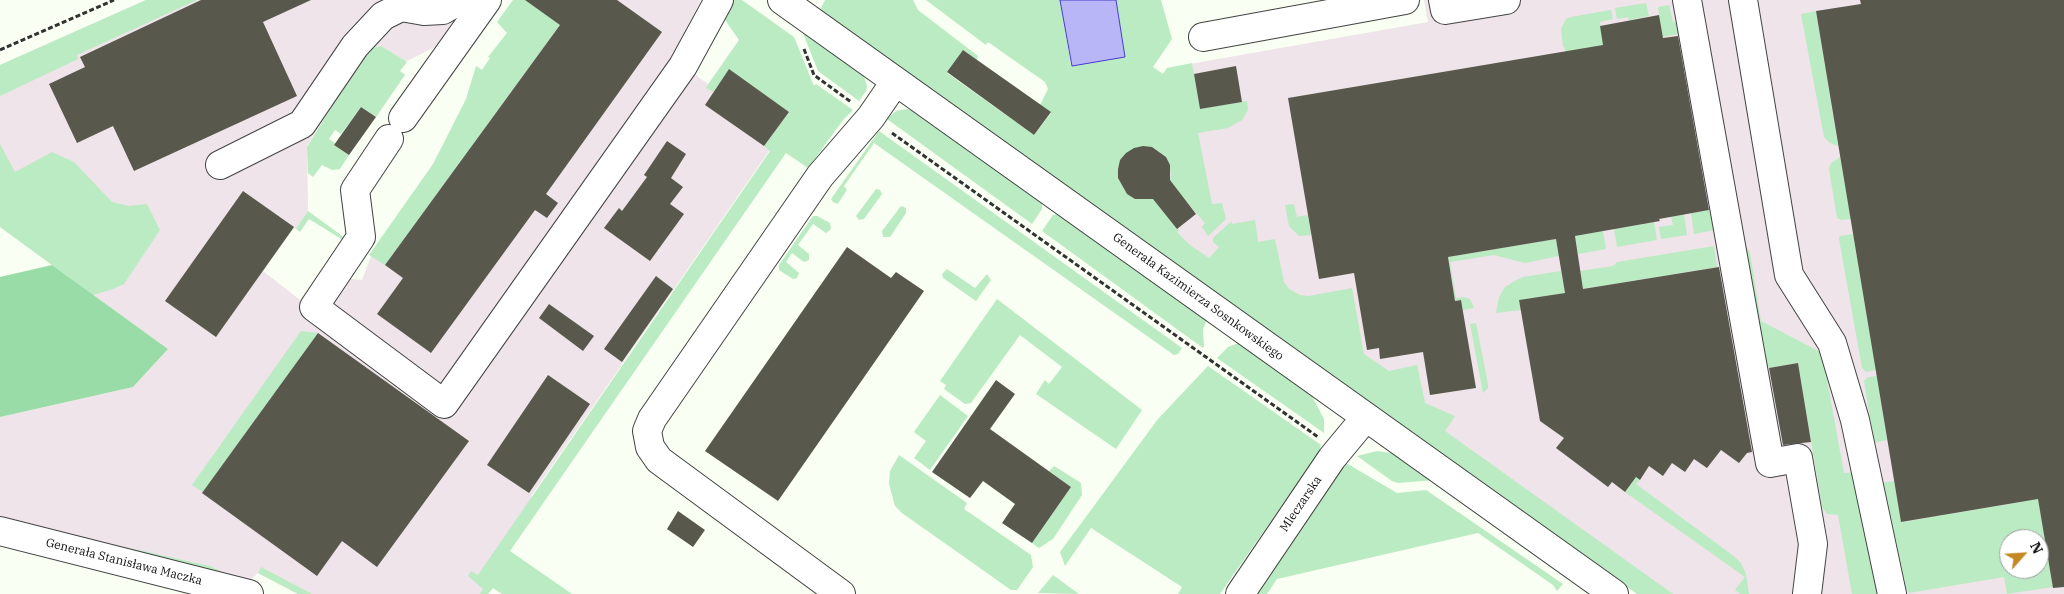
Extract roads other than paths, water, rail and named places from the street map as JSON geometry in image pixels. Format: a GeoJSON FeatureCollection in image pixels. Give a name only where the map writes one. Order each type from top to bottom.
{"type":"FeatureCollection","features":[{"type":"Feature","properties":{"kind":"street"},"geometry":{"type":"LineString","coordinates":[[220,164],[302,124],[355,46],[383,16],[402,7],[424,11],[443,10],[456,0]]}},
{"type":"Feature","properties":{"kind":"street"},"geometry":{"type":"LineString","coordinates":[[487,0],[355,190],[361,237],[314,307],[444,404],[683,66],[719,0]]}},
{"type":"Feature","properties":{"kind":"street"},"geometry":{"type":"LineString","coordinates":[[1203,37],[1406,0]]}},
{"type":"Feature","properties":{"kind":"street"},"geometry":{"type":"LineString","coordinates":[[1443,0],[1445,10],[1506,0]]}},
{"type":"Feature","properties":{"kind":"street"},"geometry":{"type":"LineString","coordinates":[[1686,0],[1770,463],[1798,458],[1813,544],[1808,594]]}},
{"type":"Feature","properties":{"kind":"street"},"geometry":{"type":"LineString","coordinates":[[1743,0],[1789,275],[1832,343],[1856,420],[1892,594]]}},
{"type":"Feature","properties":{"kind":"street","name":"Generała Kazimierza Sosnkowskiego"},"geometry":{"type":"LineString","coordinates":[[794,3],[895,82],[1614,594]]}},
{"type":"Feature","properties":{"kind":"street"},"geometry":{"type":"LineString","coordinates":[[841,594],[659,460],[650,447],[647,431],[652,419],[820,176],[871,117],[895,82]]}},
{"type":"Feature","properties":{"kind":"street","name":"Mleczarska"},"geometry":{"type":"LineString","coordinates":[[1240,594],[1340,449],[1366,417]]}},
{"type":"Feature","properties":{"kind":"street","name":"Generała Stanisława Maczka"},"geometry":{"type":"LineString","coordinates":[[0,531],[248,594]]}},
{"type":"Feature","properties":{"kind":"water"},"geometry":{"type":"Polygon","coordinates":[[[1060,0],[1116,0],[1125,57],[1072,66],[1060,0]]]}}]}
